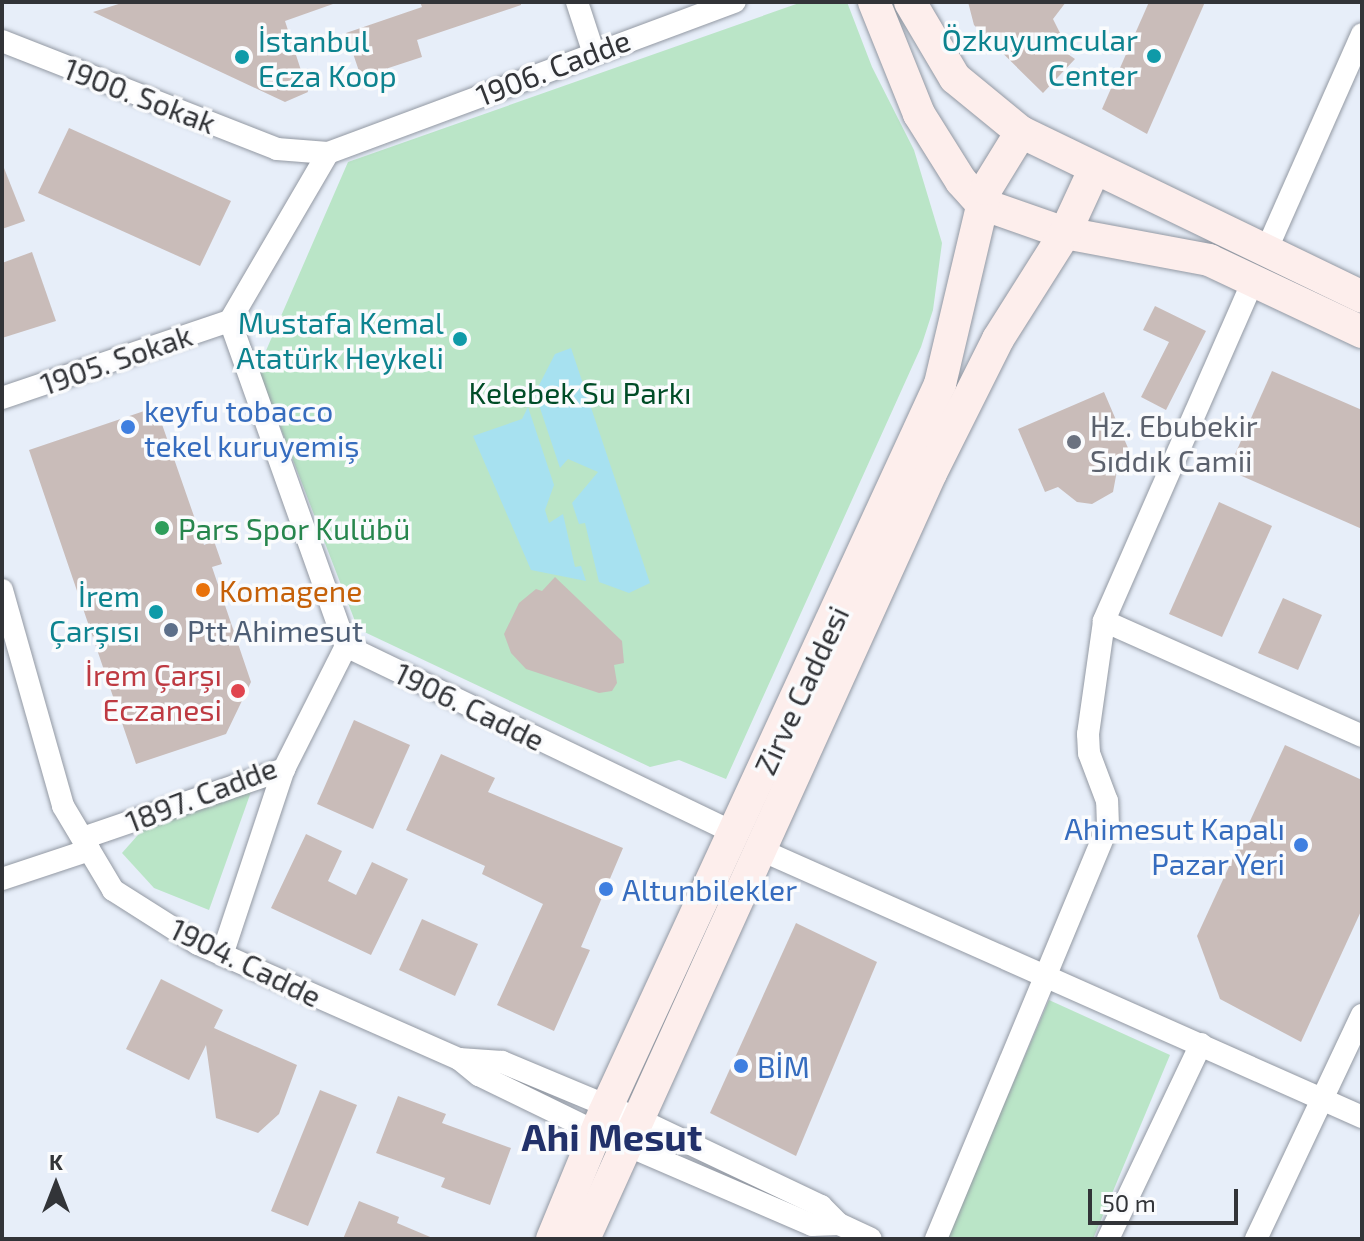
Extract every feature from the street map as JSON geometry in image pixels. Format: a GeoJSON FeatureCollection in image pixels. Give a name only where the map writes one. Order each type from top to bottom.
{"type":"FeatureCollection","features":[{"type":"Feature","properties":{"kind":"main road"},"geometry":{"type":"LineString","coordinates":[[874,2],[919,114],[961,181],[982,204],[1065,233],[1179,251],[1253,281],[1362,332]]}},
{"type":"Feature","properties":{"kind":"main road"},"geometry":{"type":"LineString","coordinates":[[910,2],[955,78],[1021,132],[1094,170],[1362,297]]}},
{"type":"Feature","properties":{"kind":"main road","name":"Zirve Caddesi"},"geometry":{"type":"LineString","coordinates":[[584,1239],[632,1132],[748,841],[940,384],[982,204],[993,173],[1021,132]]}},
{"type":"Feature","properties":{"kind":"main road","name":"Zirve Caddesi"},"geometry":{"type":"LineString","coordinates":[[552,1239],[601,1119],[748,841],[998,339],[1065,233],[1094,170]]}},
{"type":"Feature","properties":{"kind":"street"},"geometry":{"type":"LineString","coordinates":[[577,2],[593,51]]}},
{"type":"Feature","properties":{"kind":"street","name":"1906. Cadde"},"geometry":{"type":"LineString","coordinates":[[277,149],[328,153],[593,51],[735,2]]}},
{"type":"Feature","properties":{"kind":"street"},"geometry":{"type":"LineString","coordinates":[[1266,251],[1362,34]]}},
{"type":"Feature","properties":{"kind":"street","name":"1900. Sokak"},"geometry":{"type":"LineString","coordinates":[[2,41],[277,149]]}},
{"type":"Feature","properties":{"kind":"street"},"geometry":{"type":"LineString","coordinates":[[328,153],[230,321],[346,646]]}},
{"type":"Feature","properties":{"kind":"street"},"geometry":{"type":"LineString","coordinates":[[936,1239],[1108,826],[1107,801],[1089,753],[1104,621],[1253,281]]}},
{"type":"Feature","properties":{"kind":"street","name":"1905. Sokak"},"geometry":{"type":"LineString","coordinates":[[2,398],[230,321]]}},
{"type":"Feature","properties":{"kind":"street","name":"1904. Cadde"},"geometry":{"type":"LineString","coordinates":[[2,590],[63,806],[113,890],[222,955],[459,1059],[502,1062],[601,1119],[812,1225],[839,1224],[866,1238]]}},
{"type":"Feature","properties":{"kind":"street"},"geometry":{"type":"LineString","coordinates":[[1104,621],[1362,736]]}},
{"type":"Feature","properties":{"kind":"street","name":"1906. Cadde"},"geometry":{"type":"LineString","coordinates":[[346,646],[748,841],[1362,1117]]}},
{"type":"Feature","properties":{"kind":"street","name":"1897. Cadde"},"geometry":{"type":"LineString","coordinates":[[2,879],[284,769],[346,646]]}},
{"type":"Feature","properties":{"kind":"street"},"geometry":{"type":"LineString","coordinates":[[222,955],[284,769]]}},
{"type":"Feature","properties":{"kind":"street"},"geometry":{"type":"LineString","coordinates":[[1256,1239],[1362,1015]]}},
{"type":"Feature","properties":{"kind":"street"},"geometry":{"type":"LineString","coordinates":[[1108,1239],[1201,1044]]}},
{"type":"Feature","properties":{"kind":"green space","name":"Kelebek Su Parkı"},"geometry":{"type":"Polygon","coordinates":[[[802,2],[847,2],[872,67],[914,150],[942,243],[933,310],[921,347],[726,779],[679,760],[650,767],[358,629],[258,369],[348,162],[802,2]]]}},
{"type":"Feature","properties":{"kind":"green space"},"geometry":{"type":"Polygon","coordinates":[[[252,789],[209,910],[154,888],[122,853],[145,827],[252,789]]]}},
{"type":"Feature","properties":{"kind":"green space"},"geometry":{"type":"Polygon","coordinates":[[[1049,1000],[1170,1055],[1093,1239],[946,1239],[1049,1000]]]}},
{"type":"Feature","properties":{"kind":"water"},"geometry":{"type":"Polygon","coordinates":[[[571,348],[650,583],[629,593],[599,582],[585,523],[579,524],[572,503],[598,472],[568,459],[560,468],[535,393],[555,354],[571,348]]]}},
{"type":"Feature","properties":{"kind":"water"},"geometry":{"type":"Polygon","coordinates":[[[528,407],[554,485],[545,510],[549,523],[563,514],[575,567],[581,566],[586,581],[531,570],[473,436],[522,419],[528,407]]]}},
{"type":"Feature","properties":{"kind":"building","name":"İstanbul Ecza Koop"},"geometry":{"type":"Polygon","coordinates":[[[125,2],[333,4],[285,21],[308,92],[285,102],[93,12],[125,2]]]}},
{"type":"Feature","properties":{"kind":"building"},"geometry":{"type":"Polygon","coordinates":[[[420,2],[521,2],[521,5],[417,40],[422,57],[361,77],[346,33],[422,7],[420,2]]]}},
{"type":"Feature","properties":{"kind":"building"},"geometry":{"type":"Polygon","coordinates":[[[968,2],[1066,2],[1053,19],[1061,35],[1049,41],[1075,59],[1043,93],[974,25],[968,2]]]}},
{"type":"Feature","properties":{"kind":"building","name":"Özkuyumcular Center"},"geometry":{"type":"Polygon","coordinates":[[[1149,2],[1205,2],[1147,134],[1102,109],[1149,2]]]}},
{"type":"Feature","properties":{"kind":"building"},"geometry":{"type":"Polygon","coordinates":[[[69,128],[231,201],[200,266],[38,193],[69,128]]]}},
{"type":"Feature","properties":{"kind":"building"},"geometry":{"type":"Polygon","coordinates":[[[2,163],[25,221],[2,229],[2,163]]]}},
{"type":"Feature","properties":{"kind":"building"},"geometry":{"type":"Polygon","coordinates":[[[32,252],[56,321],[2,338],[2,263],[32,252]]]}},
{"type":"Feature","properties":{"kind":"building"},"geometry":{"type":"Polygon","coordinates":[[[1155,306],[1206,331],[1166,410],[1141,397],[1169,342],[1143,330],[1155,306]]]}},
{"type":"Feature","properties":{"kind":"building"},"geometry":{"type":"Polygon","coordinates":[[[1272,371],[1362,410],[1362,529],[1228,470],[1272,371]]]}},
{"type":"Feature","properties":{"kind":"building","name":"Hz. Ebubekir Sıddık Camii"},"geometry":{"type":"Polygon","coordinates":[[[1104,392],[1131,455],[1119,460],[1113,492],[1092,504],[1077,502],[1058,487],[1045,492],[1018,429],[1104,392]]]}},
{"type":"Feature","properties":{"kind":"building","name":"İrem Çarşısı"},"geometry":{"type":"Polygon","coordinates":[[[156,407],[204,545],[214,541],[222,564],[212,567],[251,682],[226,734],[136,764],[29,450],[156,407]]]}},
{"type":"Feature","properties":{"kind":"building"},"geometry":{"type":"Polygon","coordinates":[[[1219,502],[1272,526],[1222,637],[1169,614],[1219,502]]]}},
{"type":"Feature","properties":{"kind":"building"},"geometry":{"type":"Polygon","coordinates":[[[555,577],[622,641],[624,663],[614,665],[617,683],[612,691],[599,693],[526,669],[511,653],[504,634],[519,603],[536,589],[542,591],[555,577]]]}},
{"type":"Feature","properties":{"kind":"building"},"geometry":{"type":"Polygon","coordinates":[[[1283,598],[1322,615],[1298,670],[1258,653],[1283,598]]]}},
{"type":"Feature","properties":{"kind":"building"},"geometry":{"type":"Polygon","coordinates":[[[354,720],[410,745],[373,829],[317,804],[354,720]]]}},
{"type":"Feature","properties":{"kind":"building","name":"Ahimesut Kapalı Pazar Yeri"},"geometry":{"type":"Polygon","coordinates":[[[1285,745],[1362,780],[1362,909],[1301,1042],[1220,999],[1197,936],[1285,745]]]}},
{"type":"Feature","properties":{"kind":"building"},"geometry":{"type":"Polygon","coordinates":[[[441,754],[495,778],[488,792],[623,848],[581,947],[590,950],[554,1031],[497,1005],[543,904],[482,874],[485,866],[406,830],[441,754]]]}},
{"type":"Feature","properties":{"kind":"building"},"geometry":{"type":"Polygon","coordinates":[[[306,834],[342,851],[328,881],[356,895],[372,862],[408,879],[371,955],[271,908],[306,834]]]}},
{"type":"Feature","properties":{"kind":"building"},"geometry":{"type":"Polygon","coordinates":[[[422,919],[478,944],[455,996],[399,970],[422,919]]]}},
{"type":"Feature","properties":{"kind":"building"},"geometry":{"type":"Polygon","coordinates":[[[796,923],[877,962],[796,1156],[710,1113],[796,923]]]}},
{"type":"Feature","properties":{"kind":"building"},"geometry":{"type":"Polygon","coordinates":[[[161,979],[223,1010],[214,1028],[297,1065],[279,1114],[258,1133],[216,1118],[206,1045],[189,1080],[126,1049],[161,979]]]}},
{"type":"Feature","properties":{"kind":"building"},"geometry":{"type":"Polygon","coordinates":[[[320,1090],[357,1105],[308,1226],[271,1211],[320,1090]]]}},
{"type":"Feature","properties":{"kind":"building"},"geometry":{"type":"Polygon","coordinates":[[[398,1096],[446,1114],[442,1123],[511,1148],[490,1205],[441,1187],[445,1178],[376,1153],[398,1096]]]}},
{"type":"Feature","properties":{"kind":"building"},"geometry":{"type":"Polygon","coordinates":[[[359,1201],[399,1217],[397,1223],[435,1239],[343,1239],[359,1201]]]}},
{"type":"Feature","properties":{"kind":"place","name":"Özkuyumcular Center"},"geometry":{"type":"Point","coordinates":[1154,56]}},
{"type":"Feature","properties":{"kind":"place","name":"İstanbul Ecza Koop"},"geometry":{"type":"Point","coordinates":[242,57]}},
{"type":"Feature","properties":{"kind":"place","name":"Mustafa Kemal Atatürk Heykeli"},"geometry":{"type":"Point","coordinates":[460,339]}},
{"type":"Feature","properties":{"kind":"place","name":"keyfu tobacco tekel kuruyemiş"},"geometry":{"type":"Point","coordinates":[128,427]}},
{"type":"Feature","properties":{"kind":"place","name":"Hz. Ebubekir Sıddık Camii"},"geometry":{"type":"Point","coordinates":[1074,442]}},
{"type":"Feature","properties":{"kind":"place","name":"Pars Spor Kulübü"},"geometry":{"type":"Point","coordinates":[162,528]}},
{"type":"Feature","properties":{"kind":"place","name":"Komagene"},"geometry":{"type":"Point","coordinates":[203,590]}},
{"type":"Feature","properties":{"kind":"place","name":"İrem Çarşısı"},"geometry":{"type":"Point","coordinates":[156,612]}},
{"type":"Feature","properties":{"kind":"place","name":"Ptt Ahimesut"},"geometry":{"type":"Point","coordinates":[171,630]}},
{"type":"Feature","properties":{"kind":"place","name":"İrem Çarşı Eczanesi"},"geometry":{"type":"Point","coordinates":[238,691]}},
{"type":"Feature","properties":{"kind":"place","name":"Ahimesut Kapalı Pazar Yeri"},"geometry":{"type":"Point","coordinates":[1301,845]}},
{"type":"Feature","properties":{"kind":"place","name":"Altunbilekler"},"geometry":{"type":"Point","coordinates":[606,889]}},
{"type":"Feature","properties":{"kind":"place","name":"BİM"},"geometry":{"type":"Point","coordinates":[741,1066]}},
{"type":"Feature","properties":{"kind":"district","name":"Ahi Mesut"},"geometry":{"type":"Point","coordinates":[612,1137]}}]}
